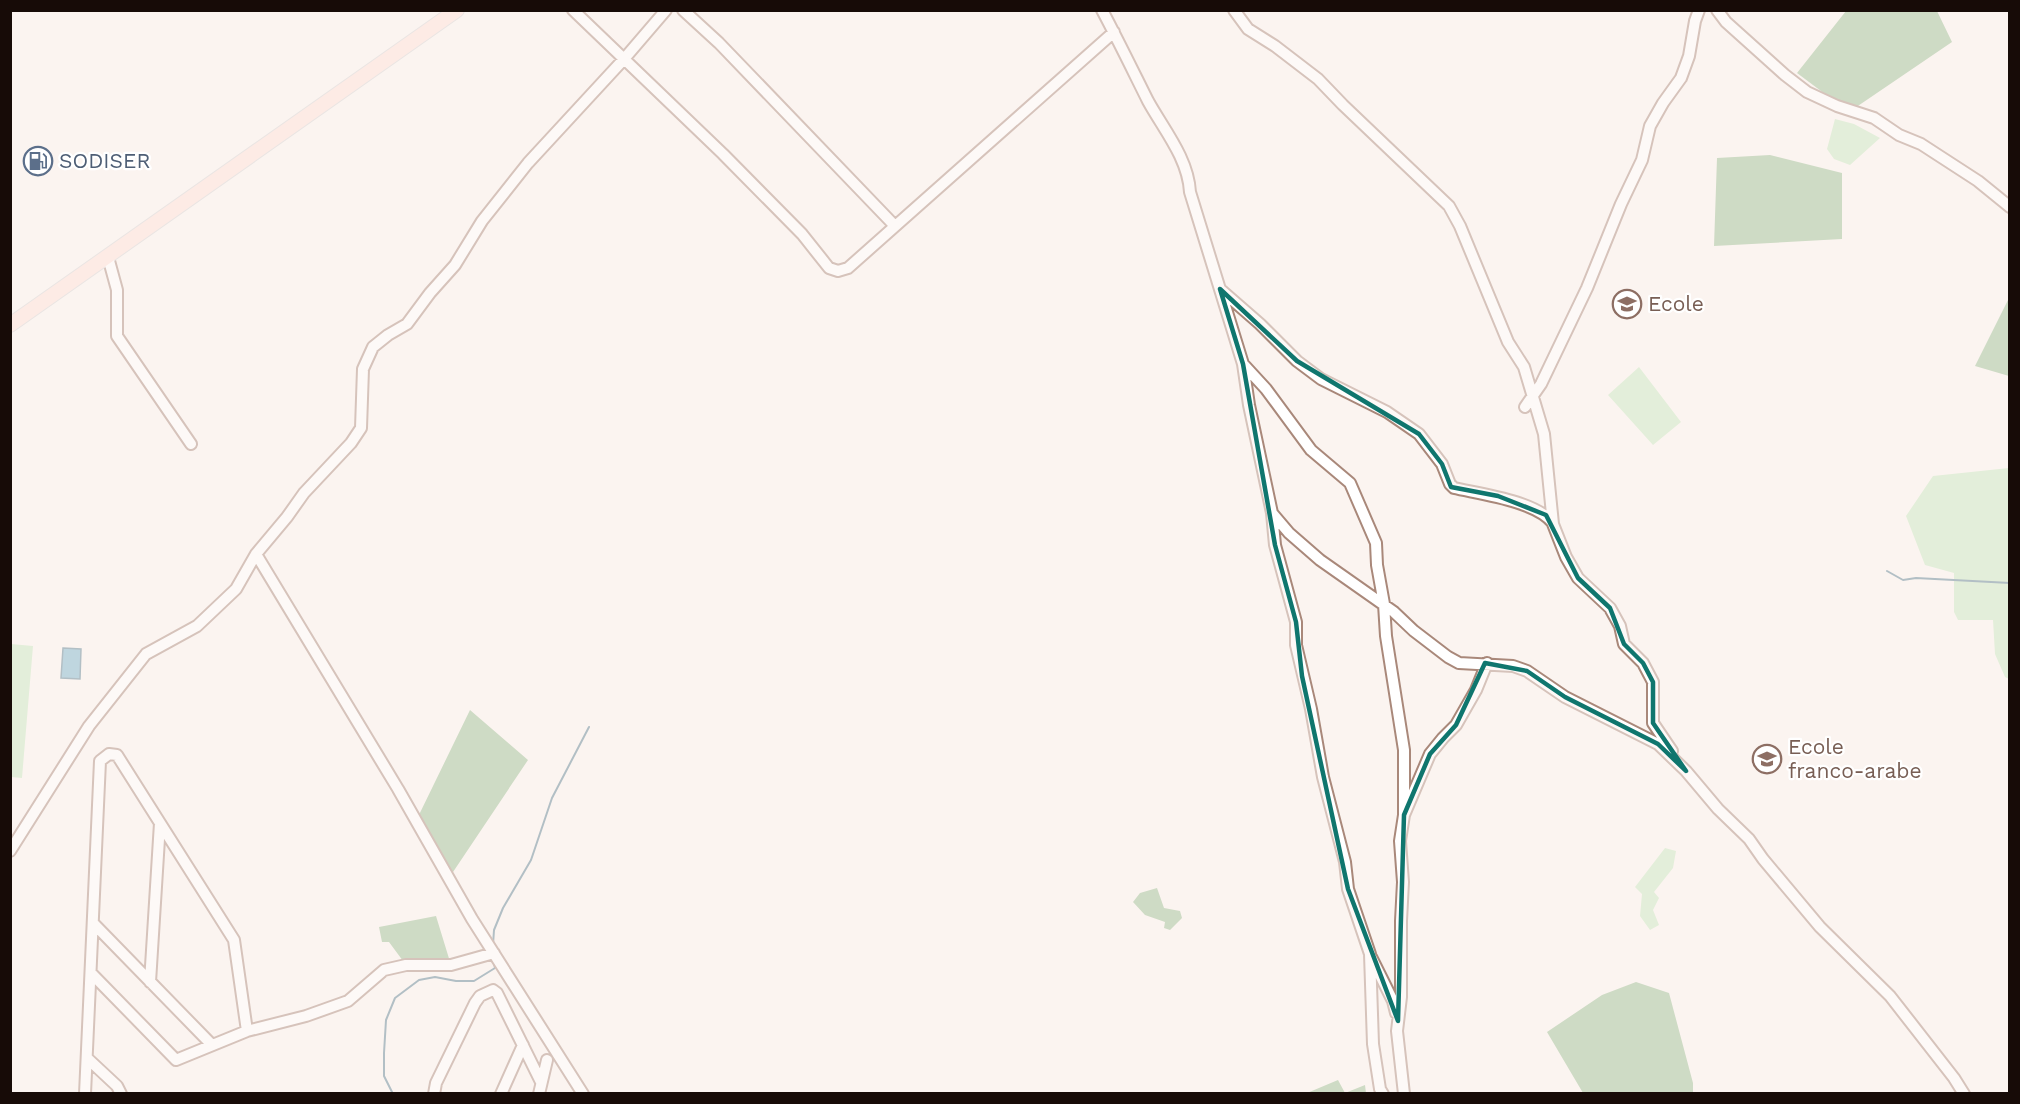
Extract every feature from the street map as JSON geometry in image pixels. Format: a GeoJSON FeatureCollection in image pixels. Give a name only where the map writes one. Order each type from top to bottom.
{"type":"FeatureCollection","features":[{"type":"Feature","properties":{"kind":"main road"},"geometry":{"type":"LineString","coordinates":[[10,325],[457,10]]}},
{"type":"Feature","properties":{"kind":"street"},"geometry":{"type":"LineString","coordinates":[[573,10],[762,194],[830,268],[838,271],[848,268],[1114,32]]}},
{"type":"Feature","properties":{"kind":"street"},"geometry":{"type":"LineString","coordinates":[[10,851],[89,726],[146,654],[197,626],[236,589],[256,554],[304,493],[351,443],[361,428],[363,369],[373,347],[407,324],[455,265],[482,221],[528,163],[666,10]]}},
{"type":"Feature","properties":{"kind":"street"},"geometry":{"type":"LineString","coordinates":[[682,10],[719,43],[894,225]]}},
{"type":"Feature","properties":{"kind":"street"},"geometry":{"type":"LineString","coordinates":[[1102,10],[1189,176],[1190,192],[1243,364],[1249,405],[1272,513],[1275,545],[1296,622],[1298,655],[1311,709],[1323,777],[1345,862],[1348,889],[1370,954],[1393,1001],[1398,1021]]}},
{"type":"Feature","properties":{"kind":"street"},"geometry":{"type":"LineString","coordinates":[[1234,10],[1248,29],[1275,46],[1329,88],[1343,105],[1449,206],[1460,226],[1508,342],[1524,367],[1544,434],[1553,524],[1566,557],[1578,578],[1610,608],[1620,626],[1624,644],[1643,663],[1653,682],[1653,723],[1686,771],[1718,809],[1749,839],[1820,927],[1890,996],[1964,1094]]}},
{"type":"Feature","properties":{"kind":"street"},"geometry":{"type":"LineString","coordinates":[[1525,407],[1541,384],[1587,288],[1642,160],[1650,126],[1681,78],[1689,56],[1699,10]]}},
{"type":"Feature","properties":{"kind":"street"},"geometry":{"type":"LineString","coordinates":[[1717,10],[1726,22],[1807,92],[1837,106],[1874,118],[1899,135],[1921,144],[1978,181],[2010,207]]}},
{"type":"Feature","properties":{"kind":"street"},"geometry":{"type":"LineString","coordinates":[[108,257],[117,290],[117,336],[191,444]]}},
{"type":"Feature","properties":{"kind":"street"},"geometry":{"type":"LineString","coordinates":[[1220,289],[1297,361],[1322,379],[1387,412],[1419,434],[1442,464],[1454,488],[1498,496],[1546,515],[1553,524]]}},
{"type":"Feature","properties":{"kind":"street"},"geometry":{"type":"LineString","coordinates":[[1243,364],[1266,389],[1311,450],[1350,483],[1376,543],[1386,636],[1404,750],[1404,815],[1400,841],[1403,882],[1401,997],[1397,1031],[1404,1094]]}},
{"type":"Feature","properties":{"kind":"street"},"geometry":{"type":"LineString","coordinates":[[1272,513],[1289,533],[1320,560],[1384,604],[1448,657],[1459,663],[1487,663],[1512,666],[1527,671],[1565,697],[1658,744],[1686,771]]}},
{"type":"Feature","properties":{"kind":"street"},"geometry":{"type":"LineString","coordinates":[[256,554],[494,953],[583,1094]]}},
{"type":"Feature","properties":{"kind":"street"},"geometry":{"type":"LineString","coordinates":[[1404,815],[1430,754],[1456,725],[1476,690],[1487,663]]}},
{"type":"Feature","properties":{"kind":"street"},"geometry":{"type":"LineString","coordinates":[[85,1094],[100,760],[109,754],[117,755],[234,940],[247,1032]]}},
{"type":"Feature","properties":{"kind":"street"},"geometry":{"type":"LineString","coordinates":[[150,982],[160,823]]}},
{"type":"Feature","properties":{"kind":"street"},"geometry":{"type":"LineString","coordinates":[[93,923],[212,1045]]}},
{"type":"Feature","properties":{"kind":"street"},"geometry":{"type":"LineString","coordinates":[[91,973],[176,1060],[247,1032],[306,1016],[348,1001],[384,970],[406,965],[451,965],[494,953]]}},
{"type":"Feature","properties":{"kind":"street"},"geometry":{"type":"LineString","coordinates":[[1370,954],[1373,1044],[1380,1089],[1383,1094]]}},
{"type":"Feature","properties":{"kind":"street"},"geometry":{"type":"LineString","coordinates":[[434,1094],[436,1083],[475,1003],[480,996],[493,990],[497,993],[523,1045],[540,1088]]}},
{"type":"Feature","properties":{"kind":"street"},"geometry":{"type":"LineString","coordinates":[[501,1094],[523,1045]]}},
{"type":"Feature","properties":{"kind":"street"},"geometry":{"type":"LineString","coordinates":[[87,1058],[117,1086],[121,1094]]}},
{"type":"Feature","properties":{"kind":"street"},"geometry":{"type":"LineString","coordinates":[[540,1088],[547,1060]]}},
{"type":"Feature","properties":{"kind":"highlighted area"},"geometry":{"type":"Polygon","coordinates":[[[1220,289],[1297,361],[1419,434],[1442,464],[1451,487],[1498,496],[1546,515],[1578,578],[1610,608],[1624,644],[1643,663],[1653,682],[1653,723],[1686,771],[1658,744],[1565,697],[1527,671],[1485,663],[1456,725],[1430,754],[1404,815],[1398,1021],[1348,889],[1302,676],[1296,622],[1275,545],[1243,364],[1220,289]]]}},
{"type":"Feature","properties":{"kind":"green space"},"geometry":{"type":"Polygon","coordinates":[[[1846,11],[1937,11],[1952,42],[1849,112],[1797,73],[1846,11]]]}},
{"type":"Feature","properties":{"kind":"green space"},"geometry":{"type":"Polygon","coordinates":[[[1835,119],[1854,124],[1880,138],[1850,165],[1834,159],[1827,149],[1835,119]]]}},
{"type":"Feature","properties":{"kind":"green space"},"geometry":{"type":"Polygon","coordinates":[[[1770,155],[1842,173],[1842,239],[1714,246],[1717,158],[1770,155]]]}},
{"type":"Feature","properties":{"kind":"green space"},"geometry":{"type":"Polygon","coordinates":[[[2009,298],[2009,376],[1975,366],[2009,298]]]}},
{"type":"Feature","properties":{"kind":"green space"},"geometry":{"type":"Polygon","coordinates":[[[1639,367],[1681,422],[1653,445],[1608,395],[1639,367]]]}},
{"type":"Feature","properties":{"kind":"green space"},"geometry":{"type":"Polygon","coordinates":[[[2010,468],[2009,679],[2005,677],[1995,654],[1993,620],[1958,620],[1954,612],[1954,573],[1925,565],[1906,516],[1933,476],[2010,468]]]}},
{"type":"Feature","properties":{"kind":"green space"},"geometry":{"type":"Polygon","coordinates":[[[11,644],[33,646],[22,778],[11,777],[11,644]]]}},
{"type":"Feature","properties":{"kind":"green space"},"geometry":{"type":"Polygon","coordinates":[[[470,710],[528,760],[449,878],[416,821],[470,710]]]}},
{"type":"Feature","properties":{"kind":"green space"},"geometry":{"type":"Polygon","coordinates":[[[1665,848],[1676,851],[1673,868],[1654,892],[1659,898],[1653,910],[1659,925],[1650,930],[1640,916],[1642,894],[1635,887],[1665,848]]]}},
{"type":"Feature","properties":{"kind":"green space"},"geometry":{"type":"Polygon","coordinates":[[[1157,888],[1164,908],[1180,911],[1182,918],[1170,930],[1164,928],[1165,922],[1145,915],[1133,902],[1140,893],[1157,888]]]}},
{"type":"Feature","properties":{"kind":"green space"},"geometry":{"type":"Polygon","coordinates":[[[436,916],[451,965],[406,965],[389,942],[382,942],[379,927],[436,916]]]}},
{"type":"Feature","properties":{"kind":"green space"},"geometry":{"type":"Polygon","coordinates":[[[1636,982],[1669,993],[1693,1083],[1693,1093],[1583,1093],[1547,1032],[1602,995],[1636,982]]]}},
{"type":"Feature","properties":{"kind":"green space"},"geometry":{"type":"Polygon","coordinates":[[[1338,1080],[1345,1093],[1307,1093],[1338,1080]]]}},
{"type":"Feature","properties":{"kind":"green space"},"geometry":{"type":"Polygon","coordinates":[[[1365,1085],[1366,1093],[1345,1093],[1365,1085]]]}},
{"type":"Feature","properties":{"kind":"water"},"geometry":{"type":"Polygon","coordinates":[[[63,648],[81,649],[80,679],[61,678],[63,648]]]}},
{"type":"Feature","properties":{"kind":"waterway"},"geometry":{"type":"LineString","coordinates":[[1887,571],[1903,580],[1916,578],[2010,583]]}},
{"type":"Feature","properties":{"kind":"waterway"},"geometry":{"type":"LineString","coordinates":[[493,945],[494,930],[503,908],[531,860],[552,798],[589,727]]}},
{"type":"Feature","properties":{"kind":"waterway"},"geometry":{"type":"LineString","coordinates":[[393,1094],[384,1076],[384,1053],[386,1020],[395,998],[419,980],[435,977],[456,981],[474,981],[495,968],[494,963]]}},
{"type":"Feature","properties":{"kind":"place","name":"SODISER"},"geometry":{"type":"Point","coordinates":[38,161]}},
{"type":"Feature","properties":{"kind":"place","name":"Ecole"},"geometry":{"type":"Point","coordinates":[1627,304]}},
{"type":"Feature","properties":{"kind":"place","name":"Ecole franco-arabe"},"geometry":{"type":"Point","coordinates":[1767,759]}}]}
